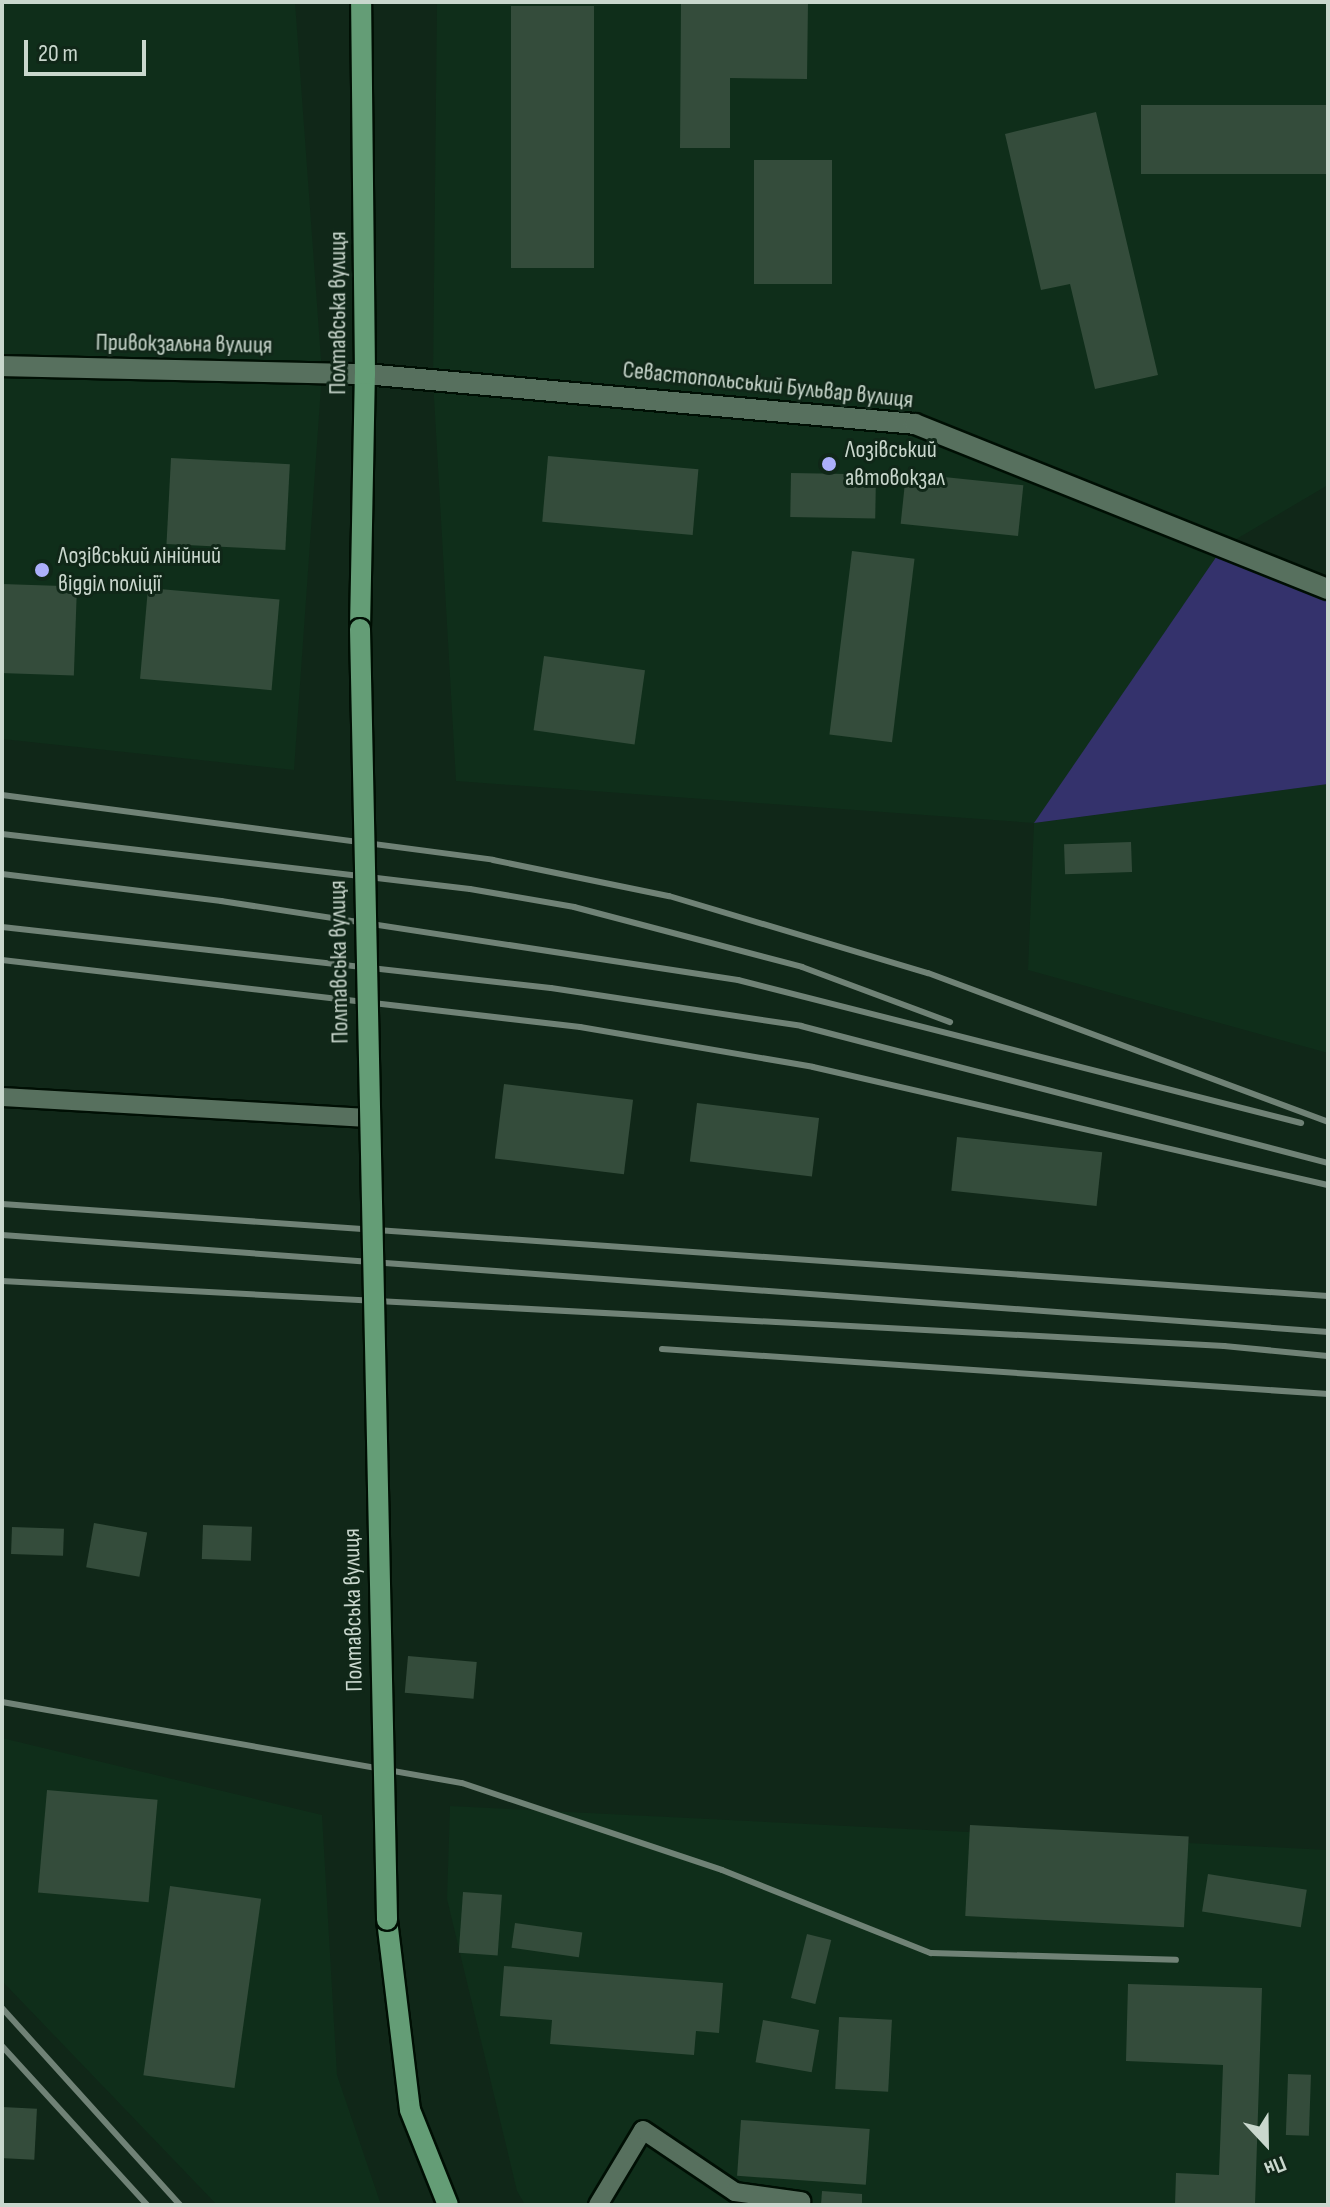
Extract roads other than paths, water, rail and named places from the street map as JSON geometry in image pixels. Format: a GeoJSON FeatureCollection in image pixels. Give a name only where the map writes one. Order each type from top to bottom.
{"type":"FeatureCollection","features":[{"type":"Feature","properties":{"kind":"main road","name":"Полтавська вулиця"},"geometry":{"type":"LineString","coordinates":[[361,2],[365,374],[360,629],[367,1118],[387,1920],[410,2110],[448,2205]]}},
{"type":"Feature","properties":{"kind":"street","name":"Привокзальна вулиця"},"geometry":{"type":"LineString","coordinates":[[2,366],[365,374]]}},
{"type":"Feature","properties":{"kind":"street","name":"Севастопольський Бульвар вулиця"},"geometry":{"type":"LineString","coordinates":[[365,374],[915,424],[1328,589]]}},
{"type":"Feature","properties":{"kind":"lane"},"geometry":{"type":"LineString","coordinates":[[2,1097],[367,1118]]}},
{"type":"Feature","properties":{"kind":"lane"},"geometry":{"type":"LineString","coordinates":[[598,2205],[643,2130],[735,2192],[801,2201]]}},
{"type":"Feature","properties":{"kind":"railway"},"geometry":{"type":"LineString","coordinates":[[2,795],[493,860],[669,896],[928,973],[1328,1122]]}},
{"type":"Feature","properties":{"kind":"railway"},"geometry":{"type":"LineString","coordinates":[[2,834],[470,889],[574,907],[802,967],[950,1022]]}},
{"type":"Feature","properties":{"kind":"railway"},"geometry":{"type":"LineString","coordinates":[[2,874],[221,901],[738,980],[1301,1123]]}},
{"type":"Feature","properties":{"kind":"railway"},"geometry":{"type":"LineString","coordinates":[[2,927],[551,988],[801,1026],[1328,1163]]}},
{"type":"Feature","properties":{"kind":"railway"},"geometry":{"type":"LineString","coordinates":[[2,960],[580,1027],[813,1067],[1328,1185]]}},
{"type":"Feature","properties":{"kind":"railway"},"geometry":{"type":"LineString","coordinates":[[2,1204],[1328,1296]]}},
{"type":"Feature","properties":{"kind":"railway"},"geometry":{"type":"LineString","coordinates":[[2,1235],[1328,1332]]}},
{"type":"Feature","properties":{"kind":"railway"},"geometry":{"type":"LineString","coordinates":[[2,1281],[1224,1346],[1328,1356]]}},
{"type":"Feature","properties":{"kind":"railway"},"geometry":{"type":"LineString","coordinates":[[662,1349],[1328,1394]]}},
{"type":"Feature","properties":{"kind":"railway"},"geometry":{"type":"LineString","coordinates":[[2,1702],[462,1783],[722,1870],[931,1953],[1176,1960]]}},
{"type":"Feature","properties":{"kind":"railway"},"geometry":{"type":"LineString","coordinates":[[2,2008],[180,2205]]}},
{"type":"Feature","properties":{"kind":"railway"},"geometry":{"type":"LineString","coordinates":[[2,2046],[147,2205]]}},
{"type":"Feature","properties":{"kind":"place","name":"Лозівський автовокзал"},"geometry":{"type":"Point","coordinates":[829,464]}},
{"type":"Feature","properties":{"kind":"place","name":"Лозівський лінійний відділ поліції"},"geometry":{"type":"Point","coordinates":[42,570]}}]}
